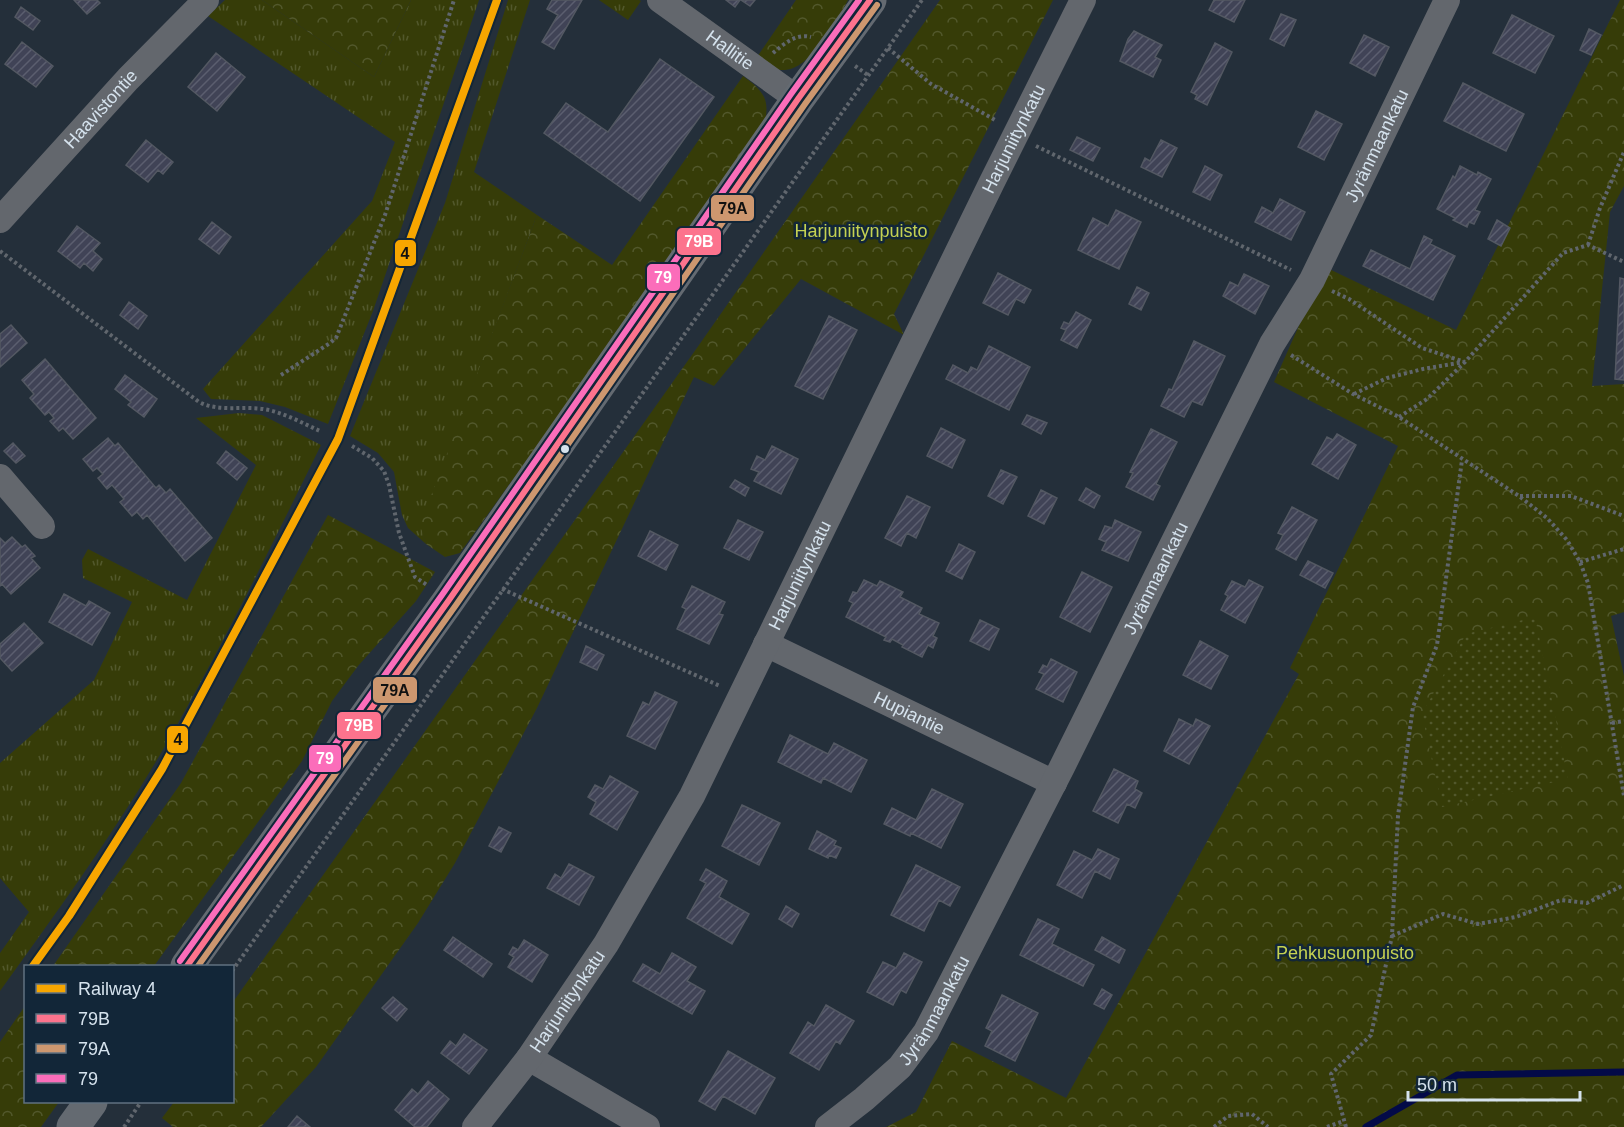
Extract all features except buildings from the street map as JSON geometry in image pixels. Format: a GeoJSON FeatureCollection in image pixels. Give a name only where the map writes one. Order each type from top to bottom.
{"type":"FeatureCollection","features":[{"type":"Feature","properties":{"kind":"main road"},"geometry":{"type":"LineString","coordinates":[[189,965],[449,600],[798,99],[870,0]]}},
{"type":"Feature","properties":{"kind":"main road"},"geometry":{"type":"LineString","coordinates":[[73,1127],[90,1103]]}},
{"type":"Feature","properties":{"kind":"street","name":"Haavistontie"},"geometry":{"type":"LineString","coordinates":[[0,220],[128,79],[206,0]]}},
{"type":"Feature","properties":{"kind":"street","name":"Hallitie"},"geometry":{"type":"LineString","coordinates":[[660,0],[798,99]]}},
{"type":"Feature","properties":{"kind":"street","name":"Harjuniitynkatu"},"geometry":{"type":"LineString","coordinates":[[475,1127],[529,1058],[613,933],[692,796],[1083,0]]}},
{"type":"Feature","properties":{"kind":"street","name":"Jyränmaankatu"},"geometry":{"type":"LineString","coordinates":[[828,1127],[900,1067],[926,1032],[1054,783],[1272,344],[1312,280],[1447,0]]}},
{"type":"Feature","properties":{"kind":"street"},"geometry":{"type":"LineString","coordinates":[[0,477],[42,526]]}},
{"type":"Feature","properties":{"kind":"street","name":"Hupiantie"},"geometry":{"type":"LineString","coordinates":[[766,644],[1054,783]]}},
{"type":"Feature","properties":{"kind":"street"},"geometry":{"type":"LineString","coordinates":[[529,1058],[647,1127]]}},
{"type":"Feature","properties":{"kind":"path"},"geometry":{"type":"LineString","coordinates":[[281,375],[336,338],[385,215],[454,0]]}},
{"type":"Feature","properties":{"kind":"path"},"geometry":{"type":"LineString","coordinates":[[234,968],[922,0]]}},
{"type":"Feature","properties":{"kind":"path"},"geometry":{"type":"LineString","coordinates":[[888,48],[931,84],[1017,132],[1034,145],[1349,299],[1422,348],[1465,362]]}},
{"type":"Feature","properties":{"kind":"path"},"geometry":{"type":"LineString","coordinates":[[1588,245],[1600,208],[1624,152]]}},
{"type":"Feature","properties":{"kind":"path"},"geometry":{"type":"LineString","coordinates":[[1398,417],[1427,399],[1465,362],[1563,253],[1588,245],[1624,262]]}},
{"type":"Feature","properties":{"kind":"path"},"geometry":{"type":"LineString","coordinates":[[0,251],[199,402],[207,406],[263,409],[281,413],[320,431]]}},
{"type":"Feature","properties":{"kind":"path"},"geometry":{"type":"LineString","coordinates":[[1272,344],[1353,394],[1398,417],[1519,496],[1547,518],[1567,540],[1580,562],[1588,583],[1624,796]]}},
{"type":"Feature","properties":{"kind":"path"},"geometry":{"type":"LineString","coordinates":[[1353,394],[1387,378],[1465,362]]}},
{"type":"Feature","properties":{"kind":"path"},"geometry":{"type":"LineString","coordinates":[[352,446],[372,458],[384,471],[399,533],[415,576]]}},
{"type":"Feature","properties":{"kind":"path"},"geometry":{"type":"LineString","coordinates":[[1346,1127],[1331,1074],[1371,1035],[1392,936],[1392,889],[1398,816],[1413,707],[1437,645],[1462,460]]}},
{"type":"Feature","properties":{"kind":"path"},"geometry":{"type":"LineString","coordinates":[[1519,496],[1571,496],[1624,516]]}},
{"type":"Feature","properties":{"kind":"path"},"geometry":{"type":"LineString","coordinates":[[1580,562],[1624,549]]}},
{"type":"Feature","properties":{"kind":"path"},"geometry":{"type":"LineString","coordinates":[[502,590],[741,695]]}},
{"type":"Feature","properties":{"kind":"path"},"geometry":{"type":"LineString","coordinates":[[1612,723],[1624,721]]}},
{"type":"Feature","properties":{"kind":"path"},"geometry":{"type":"LineString","coordinates":[[1392,936],[1443,914],[1478,924],[1516,917],[1561,900],[1587,903],[1624,885]]}},
{"type":"Feature","properties":{"kind":"path"},"geometry":{"type":"LineString","coordinates":[[124,1127],[140,1103]]}},
{"type":"Feature","properties":{"kind":"path"},"geometry":{"type":"LineString","coordinates":[[1214,1127],[1228,1116],[1252,1114],[1268,1127]]}},
{"type":"Feature","properties":{"kind":"path"},"geometry":{"type":"LineString","coordinates":[[1327,1127],[1344,1121]]}},
{"type":"Feature","properties":{"kind":"green space"},"geometry":{"type":"Polygon","coordinates":[[[225,0],[262,0],[374,77],[411,0],[479,0],[373,311],[328,424],[285,407],[260,401],[211,399],[203,389],[372,201],[395,142],[208,16],[225,0]]]}},
{"type":"Feature","properties":{"kind":"green space"},"geometry":{"type":"Polygon","coordinates":[[[262,0],[411,0],[374,77],[262,0]]]}},
{"type":"Feature","properties":{"kind":"green space"},"geometry":{"type":"Polygon","coordinates":[[[508,0],[530,0],[474,172],[537,215],[421,525],[426,544],[408,528],[402,515],[394,472],[378,453],[350,436],[445,203],[508,0]]]}},
{"type":"Feature","properties":{"kind":"green space"},"geometry":{"type":"Polygon","coordinates":[[[599,0],[639,0],[641,1],[628,20],[599,0]]]}},
{"type":"Feature","properties":{"kind":"green space"},"geometry":{"type":"Polygon","coordinates":[[[796,0],[848,0],[836,22],[808,59],[797,67],[785,70],[773,68],[757,57],[796,0]]]}},
{"type":"Feature","properties":{"kind":"green space","name":"Harjuniitynpuisto"},"geometry":{"type":"Polygon","coordinates":[[[940,0],[1053,0],[894,314],[904,335],[801,279],[714,386],[694,377],[537,708],[455,863],[418,923],[316,1067],[261,1127],[173,1127],[162,1118],[173,1103],[234,1103],[234,1001],[699,345],[940,0]]]}},
{"type":"Feature","properties":{"kind":"green space","name":"Pehkusuonpuisto"},"geometry":{"type":"Polygon","coordinates":[[[1620,0],[1624,0],[1624,186],[1610,212],[1592,386],[1624,384],[1624,612],[1611,616],[1624,676],[1624,1127],[886,1127],[916,1112],[952,1041],[1066,1098],[1299,674],[1290,668],[1398,446],[1274,382],[1325,267],[1456,330],[1620,0]]]}},
{"type":"Feature","properties":{"kind":"green space"},"geometry":{"type":"Polygon","coordinates":[[[743,76],[758,88],[765,99],[766,113],[763,131],[460,553],[445,557],[426,544],[420,525],[537,215],[612,265],[743,76]]]}},
{"type":"Feature","properties":{"kind":"green space"},"geometry":{"type":"Polygon","coordinates":[[[239,413],[262,415],[321,445],[228,631],[168,741],[108,837],[0,991],[0,953],[29,912],[0,878],[0,763],[94,680],[132,602],[83,578],[82,560],[88,549],[187,600],[256,465],[196,418],[239,413]]]}},
{"type":"Feature","properties":{"kind":"green space"},"geometry":{"type":"Polygon","coordinates":[[[328,515],[435,572],[416,601],[358,666],[332,701],[302,761],[155,965],[54,965],[181,783],[328,515]]]}},
{"type":"Feature","properties":{"kind":"green space"},"geometry":{"type":"Polygon","coordinates":[[[1535,617],[1568,779],[1442,807],[1422,714],[1466,634],[1535,617]]]}},
{"type":"Feature","properties":{"kind":"green space"},"geometry":{"type":"Polygon","coordinates":[[[24,1007],[24,1103],[58,1103],[41,1127],[0,1127],[0,1042],[24,1007]]]}},
{"type":"Feature","properties":{"kind":"waterway"},"geometry":{"type":"LineString","coordinates":[[1366,1127],[1457,1075],[1624,1072]]}},
{"type":"Feature","properties":{"kind":"rail line","name":"4"},"geometry":{"type":"LineString","coordinates":[[34,965],[69,916],[162,769],[338,439],[497,0]]}},
{"type":"Feature","properties":{"kind":"transit line","name":"79"},"geometry":{"type":"LineString","coordinates":[[180,961],[442,595],[859,0]]}},
{"type":"Feature","properties":{"kind":"transit line","name":"79B"},"geometry":{"type":"LineString","coordinates":[[188,965],[449,600],[798,99],[870,0]]}},
{"type":"Feature","properties":{"kind":"transit line","name":"79A"},"geometry":{"type":"LineString","coordinates":[[199,965],[456,605],[805,104],[877,5]]}}]}
